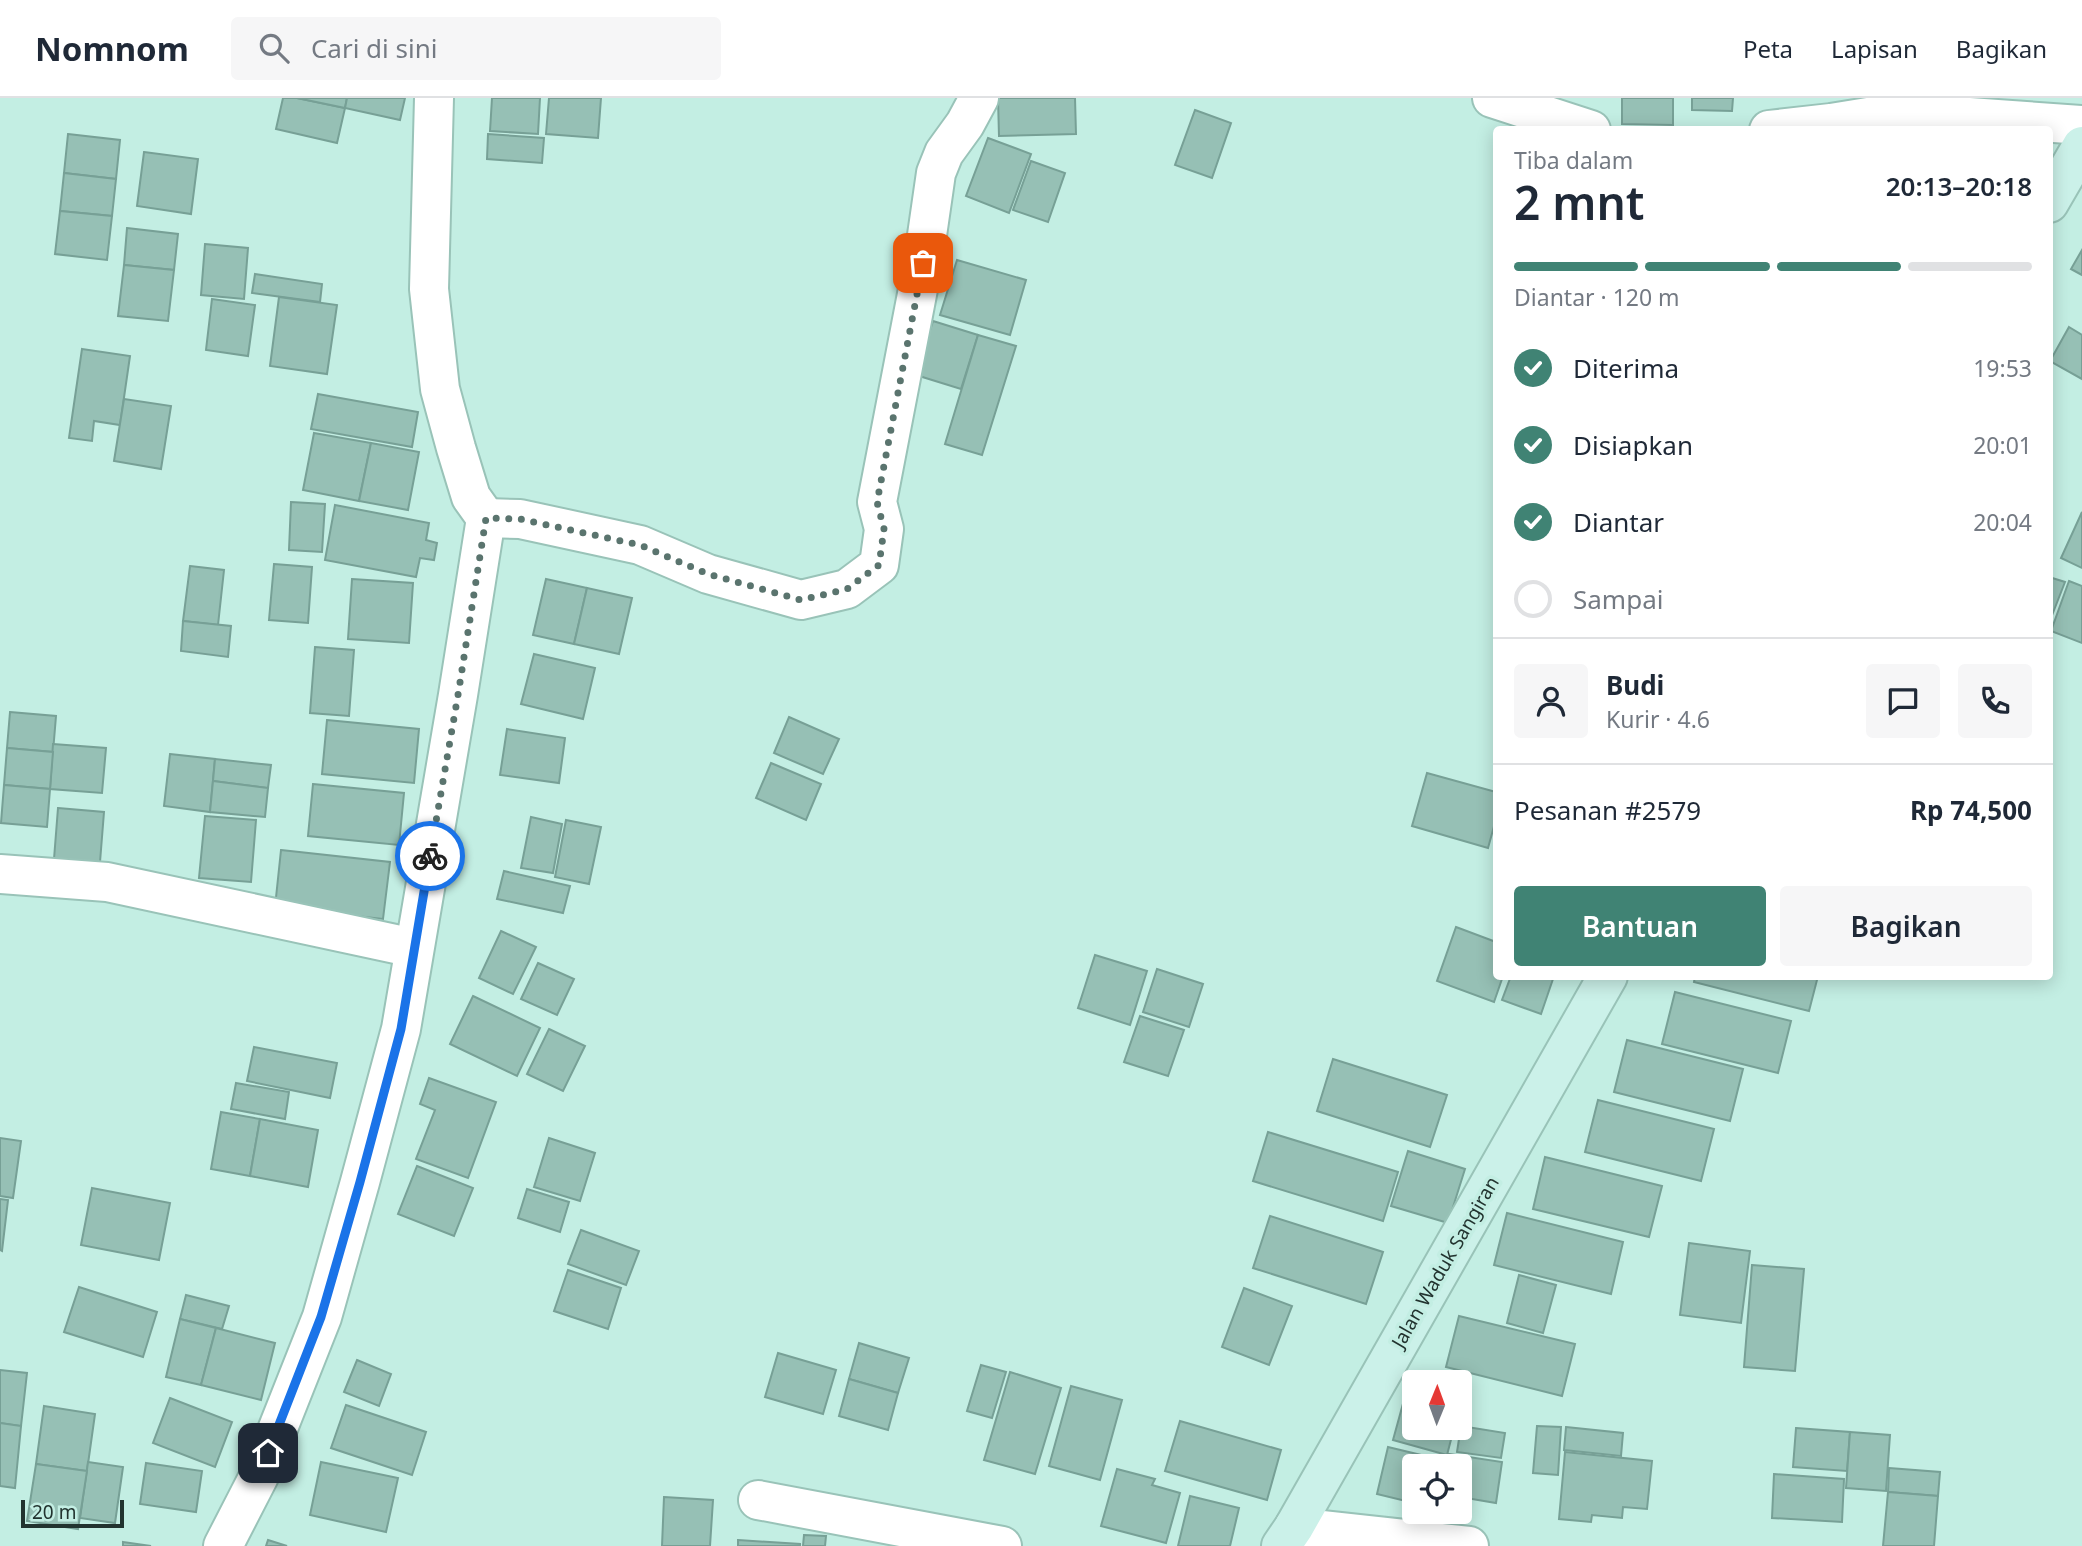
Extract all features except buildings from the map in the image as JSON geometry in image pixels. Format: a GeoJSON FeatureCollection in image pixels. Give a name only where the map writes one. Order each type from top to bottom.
{"type":"FeatureCollection","features":[{"type":"Feature","properties":{"kind":"street"},"geometry":{"type":"LineString","coordinates":[[223,1546],[259,1476],[321,1317],[401,1029],[486,518],[471,497],[440,389],[429,289],[434,98]]}},
{"type":"Feature","properties":{"kind":"street"},"geometry":{"type":"LineString","coordinates":[[486,518],[520,519],[640,545],[708,574],[801,600],[847,589],[879,565],[884,529],[877,502],[923,263],[936,173],[944,153],[965,124],[979,98]]}},
{"type":"Feature","properties":{"kind":"street"},"geometry":{"type":"LineString","coordinates":[[1492,98],[1579,126]]}},
{"type":"Feature","properties":{"kind":"street"},"geometry":{"type":"LineString","coordinates":[[1804,126],[1899,112],[2082,125]]}},
{"type":"Feature","properties":{"kind":"street"},"geometry":{"type":"LineString","coordinates":[[2053,196],[2082,146]]}},
{"type":"Feature","properties":{"kind":"street"},"geometry":{"type":"LineString","coordinates":[[0,874],[107,882],[414,947]]}},
{"type":"Feature","properties":{"kind":"street","name":"Jalan Waduk Sangiran"},"geometry":{"type":"LineString","coordinates":[[1287,1536],[1606,980]]}},
{"type":"Feature","properties":{"kind":"street"},"geometry":{"type":"LineString","coordinates":[[758,1500],[1003,1546]]}},
{"type":"Feature","properties":{"kind":"street"},"geometry":{"type":"LineString","coordinates":[[1287,1536],[1469,1546]]}},
{"type":"Feature","properties":{"kind":"way so far"},"geometry":{"type":"LineString","coordinates":[[430,856],[486,518],[520,519],[640,545],[708,574],[801,600],[847,589],[879,565],[884,529],[877,502],[923,263]]}},
{"type":"Feature","properties":{"kind":"route"},"geometry":{"type":"LineString","coordinates":[[268,1453],[321,1317],[360,1182],[401,1029],[430,856]]}}]}
